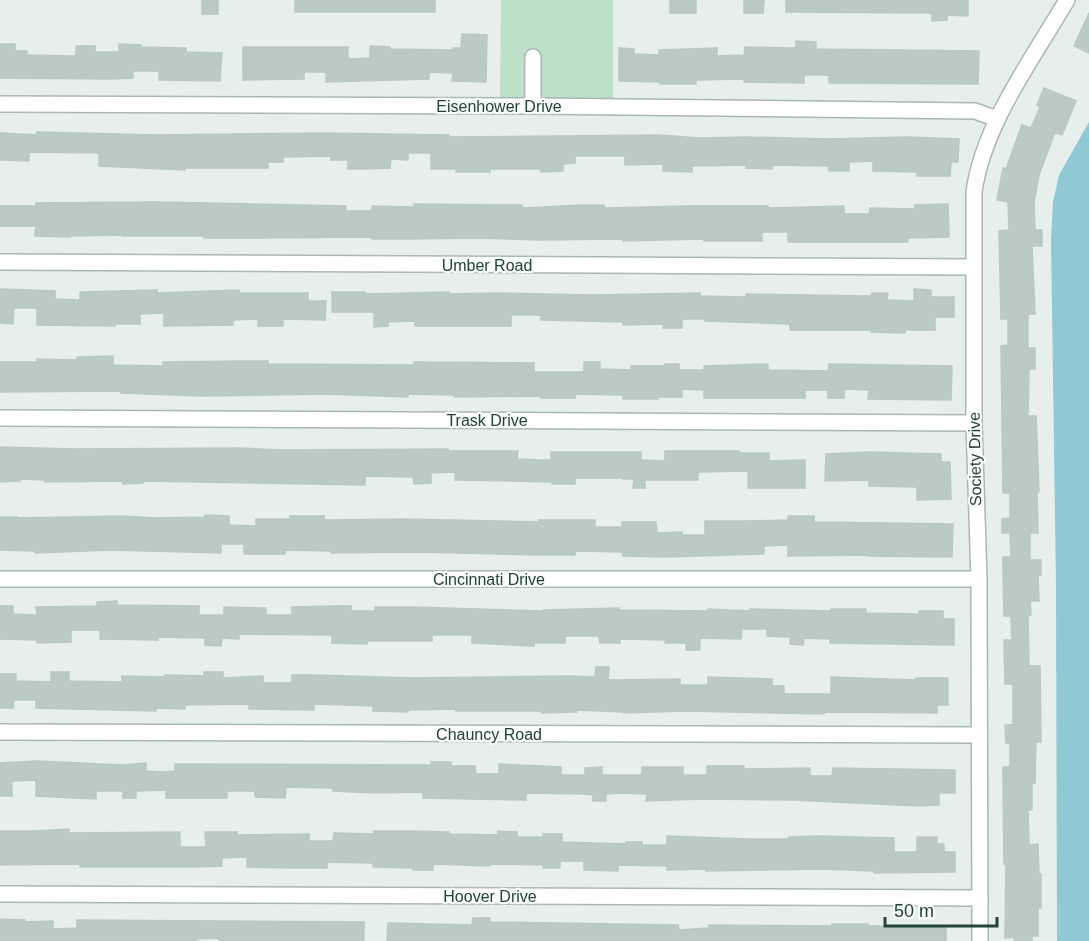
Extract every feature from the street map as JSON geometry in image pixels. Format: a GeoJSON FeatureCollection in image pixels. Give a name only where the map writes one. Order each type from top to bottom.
{"type":"FeatureCollection","features":[{"type":"Feature","properties":{"kind":"street","name":"Society Drive"},"geometry":{"type":"LineString","coordinates":[[980,941],[979,579],[974,423],[974,192],[985,146],[997,119],[1067,0]]}},
{"type":"Feature","properties":{"kind":"street"},"geometry":{"type":"LineString","coordinates":[[533,57],[533,106]]}},
{"type":"Feature","properties":{"kind":"street","name":"Eisenhower Drive"},"geometry":{"type":"LineString","coordinates":[[0,104],[533,106],[975,111],[997,119]]}},
{"type":"Feature","properties":{"kind":"street","name":"Umber Road"},"geometry":{"type":"LineString","coordinates":[[0,262],[973,267]]}},
{"type":"Feature","properties":{"kind":"street","name":"Trask Drive"},"geometry":{"type":"LineString","coordinates":[[0,418],[974,423]]}},
{"type":"Feature","properties":{"kind":"street","name":"Cincinnati Drive"},"geometry":{"type":"LineString","coordinates":[[0,579],[979,579]]}},
{"type":"Feature","properties":{"kind":"street","name":"Chauncy Road"},"geometry":{"type":"LineString","coordinates":[[0,732],[979,735]]}},
{"type":"Feature","properties":{"kind":"street","name":"Hoover Drive"},"geometry":{"type":"LineString","coordinates":[[0,894],[980,898]]}},
{"type":"Feature","properties":{"kind":"green space"},"geometry":{"type":"Polygon","coordinates":[[[501,0],[613,0],[613,100],[500,97],[501,0]]]}},
{"type":"Feature","properties":{"kind":"water"},"geometry":{"type":"Polygon","coordinates":[[[1089,122],[1089,941],[1057,941],[1056,586],[1051,239],[1053,202],[1059,175],[1089,122]]]}},
{"type":"Feature","properties":{"kind":"building"},"geometry":{"type":"Polygon","coordinates":[[[202,0],[218,0],[218,14],[202,14],[202,0]]]}},
{"type":"Feature","properties":{"kind":"building"},"geometry":{"type":"Polygon","coordinates":[[[295,0],[435,0],[435,12],[295,12],[295,0]]]}},
{"type":"Feature","properties":{"kind":"building"},"geometry":{"type":"Polygon","coordinates":[[[670,0],[696,0],[696,13],[670,13],[670,0]]]}},
{"type":"Feature","properties":{"kind":"building"},"geometry":{"type":"Polygon","coordinates":[[[744,0],[764,0],[763,13],[744,13],[744,0]]]}},
{"type":"Feature","properties":{"kind":"building"},"geometry":{"type":"Polygon","coordinates":[[[786,0],[968,0],[968,16],[947,15],[947,20],[932,21],[932,13],[786,12],[786,0]]]}},
{"type":"Feature","properties":{"kind":"building"},"geometry":{"type":"Polygon","coordinates":[[[1089,13],[1089,53],[1074,46],[1089,13]]]}},
{"type":"Feature","properties":{"kind":"building"},"geometry":{"type":"Polygon","coordinates":[[[462,34],[487,35],[486,82],[452,81],[453,73],[429,72],[429,79],[326,82],[326,72],[304,72],[304,79],[243,80],[243,47],[348,47],[348,59],[370,58],[370,46],[390,47],[390,49],[453,50],[453,48],[461,48],[462,34]]]}},
{"type":"Feature","properties":{"kind":"building"},"geometry":{"type":"Polygon","coordinates":[[[796,41],[816,42],[816,49],[979,51],[978,84],[829,83],[829,75],[804,75],[804,83],[744,82],[744,79],[696,80],[696,84],[619,81],[619,48],[634,49],[634,54],[659,55],[659,50],[717,48],[717,56],[744,55],[745,47],[796,48],[796,41]]]}},
{"type":"Feature","properties":{"kind":"building"},"geometry":{"type":"Polygon","coordinates":[[[0,44],[15,44],[15,51],[27,51],[27,55],[76,56],[76,46],[95,46],[95,52],[119,52],[119,44],[186,48],[186,52],[222,53],[220,81],[159,80],[159,71],[133,71],[133,78],[112,79],[0,78],[0,44]]]}},
{"type":"Feature","properties":{"kind":"building"},"geometry":{"type":"Polygon","coordinates":[[[1044,88],[1076,101],[1062,135],[1055,132],[1039,175],[1034,202],[1035,230],[1042,230],[1042,246],[1032,246],[1035,314],[1028,314],[1028,348],[1035,348],[1035,369],[1029,369],[1028,416],[1036,416],[1039,492],[1037,492],[1038,533],[1030,533],[1030,560],[1041,560],[1041,575],[1038,575],[1039,601],[1030,601],[1031,615],[1028,615],[1029,666],[1040,666],[1041,742],[1036,742],[1032,810],[1028,810],[1029,845],[1038,844],[1041,908],[1038,908],[1038,936],[1032,936],[1032,941],[1014,941],[1014,937],[1005,938],[1006,864],[1004,864],[1003,767],[1010,767],[1010,743],[1006,743],[1005,725],[1013,725],[1013,684],[1005,684],[1004,640],[1012,640],[1011,616],[1004,616],[1003,557],[1011,557],[1010,533],[1002,533],[1002,519],[1010,518],[1010,493],[1003,493],[1001,346],[1008,345],[1008,319],[1001,319],[999,231],[1009,230],[1008,202],[997,200],[1003,168],[1006,169],[1022,125],[1031,128],[1040,107],[1037,105],[1044,88]]]}},
{"type":"Feature","properties":{"kind":"building"},"geometry":{"type":"Polygon","coordinates":[[[37,132],[157,135],[324,133],[449,135],[449,137],[657,135],[701,138],[959,139],[958,162],[951,162],[950,176],[917,176],[917,172],[873,171],[873,161],[849,162],[849,171],[829,171],[828,166],[772,165],[772,169],[746,168],[746,165],[692,166],[692,172],[663,171],[663,164],[625,165],[625,156],[575,156],[575,163],[563,164],[563,171],[541,172],[541,169],[456,172],[456,169],[431,169],[431,153],[408,153],[408,160],[391,159],[390,168],[366,169],[348,169],[348,160],[331,160],[331,156],[283,157],[283,162],[268,162],[268,168],[185,168],[185,170],[99,166],[99,153],[29,152],[29,161],[0,160],[0,133],[37,135],[37,132]]]}},
{"type":"Feature","properties":{"kind":"building"},"geometry":{"type":"Polygon","coordinates":[[[156,202],[346,206],[346,211],[372,211],[372,206],[414,207],[414,204],[522,205],[522,208],[583,205],[604,205],[604,208],[844,206],[844,214],[869,214],[870,208],[915,209],[915,205],[948,204],[949,237],[908,238],[908,242],[788,242],[788,232],[762,232],[762,241],[372,239],[372,237],[204,238],[204,236],[122,235],[70,237],[35,236],[36,226],[0,226],[0,206],[36,206],[36,203],[156,202]]]}},
{"type":"Feature","properties":{"kind":"building"},"geometry":{"type":"Polygon","coordinates":[[[0,289],[55,291],[55,299],[80,300],[80,292],[157,290],[157,293],[239,290],[239,293],[308,293],[308,301],[326,301],[325,320],[283,319],[283,326],[258,326],[258,319],[233,320],[233,325],[164,326],[164,313],[140,314],[140,324],[37,325],[37,308],[14,308],[13,324],[0,323],[0,289]]]}},
{"type":"Feature","properties":{"kind":"building"},"geometry":{"type":"Polygon","coordinates":[[[914,289],[931,290],[931,297],[954,297],[954,317],[935,317],[935,330],[906,330],[905,333],[871,332],[871,330],[790,330],[790,324],[705,321],[705,319],[682,319],[682,328],[663,328],[664,324],[623,325],[623,322],[541,320],[541,315],[511,315],[511,326],[415,326],[415,321],[388,322],[388,326],[374,327],[374,312],[332,312],[332,292],[593,295],[700,293],[700,296],[746,297],[746,294],[871,296],[872,293],[888,293],[887,300],[914,301],[914,289]]]}},
{"type":"Feature","properties":{"kind":"building"},"geometry":{"type":"Polygon","coordinates":[[[113,356],[113,365],[163,366],[163,362],[247,361],[268,361],[268,364],[534,363],[534,372],[584,372],[584,362],[600,362],[600,369],[631,370],[631,366],[665,366],[665,364],[679,364],[679,370],[704,370],[704,366],[768,364],[768,370],[828,371],[829,364],[952,366],[951,400],[868,399],[869,390],[844,389],[844,398],[828,398],[828,390],[805,390],[805,398],[704,398],[704,390],[682,389],[682,397],[658,397],[658,399],[623,399],[623,395],[575,394],[575,398],[541,398],[541,396],[454,397],[454,395],[408,394],[408,397],[325,394],[203,396],[121,393],[121,391],[0,392],[0,362],[37,362],[37,359],[77,360],[77,357],[113,356]]]}},
{"type":"Feature","properties":{"kind":"building"},"geometry":{"type":"Polygon","coordinates":[[[0,447],[448,449],[448,451],[518,451],[517,459],[541,460],[551,460],[551,452],[641,452],[641,460],[665,461],[665,451],[739,451],[739,453],[769,453],[769,461],[805,460],[805,488],[748,488],[748,471],[698,472],[698,480],[645,480],[645,488],[633,488],[634,479],[623,478],[575,478],[575,484],[552,484],[553,482],[455,480],[455,472],[431,473],[431,483],[414,484],[413,477],[365,476],[365,485],[143,481],[143,483],[123,484],[122,481],[45,482],[45,480],[20,479],[20,481],[0,482],[0,447]]]}},
{"type":"Feature","properties":{"kind":"building"},"geometry":{"type":"Polygon","coordinates":[[[870,452],[941,454],[941,462],[950,462],[951,499],[917,500],[917,487],[869,486],[869,480],[825,481],[826,454],[870,452]]]}},
{"type":"Feature","properties":{"kind":"building"},"geometry":{"type":"Polygon","coordinates":[[[205,515],[229,516],[229,525],[256,526],[256,519],[290,519],[290,516],[324,516],[324,520],[539,522],[539,520],[595,520],[595,527],[622,527],[622,522],[656,522],[657,533],[682,532],[682,535],[705,535],[705,521],[788,520],[788,516],[814,516],[814,522],[953,524],[952,557],[788,556],[788,545],[764,546],[764,554],[665,557],[623,556],[622,552],[575,551],[575,555],[331,553],[331,551],[285,550],[285,554],[244,554],[244,544],[221,544],[221,553],[111,550],[35,553],[35,551],[0,550],[0,517],[156,518],[205,517],[205,515]]]}},
{"type":"Feature","properties":{"kind":"building"},"geometry":{"type":"Polygon","coordinates":[[[117,601],[117,605],[199,606],[199,615],[224,615],[224,607],[266,608],[266,615],[292,615],[292,607],[332,606],[351,606],[351,611],[375,611],[375,607],[414,607],[543,611],[619,608],[619,610],[708,611],[708,609],[830,611],[831,609],[866,609],[866,613],[919,614],[919,611],[943,611],[943,619],[954,619],[954,645],[830,643],[830,639],[804,638],[803,645],[790,644],[790,637],[767,636],[767,629],[742,629],[741,639],[700,638],[700,650],[686,650],[686,643],[665,643],[666,640],[620,639],[620,643],[600,643],[599,636],[565,636],[565,643],[534,643],[534,646],[472,643],[472,635],[432,635],[432,641],[367,641],[367,644],[332,643],[332,635],[239,634],[239,639],[222,638],[221,646],[205,645],[205,638],[100,639],[100,630],[71,630],[71,642],[37,643],[37,640],[0,639],[0,606],[13,606],[13,614],[37,615],[36,607],[97,606],[97,602],[117,601]]]}},
{"type":"Feature","properties":{"kind":"building"},"geometry":{"type":"Polygon","coordinates":[[[596,667],[609,667],[608,680],[680,679],[680,685],[708,685],[708,677],[772,679],[772,686],[784,686],[784,694],[831,694],[831,677],[916,680],[916,678],[948,678],[948,705],[937,705],[937,713],[824,712],[824,714],[686,711],[624,713],[577,710],[577,712],[542,713],[542,711],[456,711],[456,709],[408,710],[408,712],[373,711],[373,706],[314,704],[314,710],[249,709],[249,704],[185,705],[185,709],[156,708],[156,711],[36,708],[36,700],[14,700],[13,708],[0,708],[0,674],[16,674],[16,681],[51,682],[51,672],[69,672],[69,681],[122,682],[122,676],[204,676],[204,672],[223,672],[223,678],[263,676],[263,683],[292,683],[292,675],[414,678],[595,677],[596,667]]]}},
{"type":"Feature","properties":{"kind":"building"},"geometry":{"type":"Polygon","coordinates":[[[36,761],[123,765],[146,763],[146,771],[162,772],[175,771],[175,764],[431,765],[431,762],[451,762],[451,766],[475,766],[476,774],[499,774],[499,764],[561,767],[561,775],[585,775],[585,768],[602,767],[602,775],[642,775],[642,767],[683,767],[683,775],[707,775],[707,766],[744,766],[744,769],[810,768],[810,776],[832,776],[833,768],[955,770],[955,793],[939,793],[939,805],[920,806],[792,800],[646,801],[647,794],[619,793],[606,794],[606,801],[593,801],[593,795],[585,794],[526,793],[526,800],[423,798],[423,792],[374,793],[333,791],[333,788],[286,787],[285,798],[255,797],[255,791],[227,791],[227,798],[166,798],[166,790],[136,791],[136,798],[123,798],[123,791],[96,791],[96,799],[36,796],[36,780],[12,781],[12,796],[0,796],[0,763],[36,761]]]}},
{"type":"Feature","properties":{"kind":"building"},"geometry":{"type":"Polygon","coordinates":[[[69,829],[69,833],[180,832],[180,847],[206,847],[205,832],[237,832],[237,835],[309,834],[309,841],[333,841],[334,833],[374,834],[374,831],[414,831],[498,835],[498,831],[517,832],[517,837],[562,834],[562,842],[626,844],[626,842],[642,842],[642,845],[667,845],[667,836],[748,839],[819,836],[894,838],[894,852],[917,852],[917,837],[937,837],[937,844],[944,844],[944,852],[955,852],[955,872],[874,873],[874,871],[823,869],[706,871],[707,869],[667,870],[667,866],[618,865],[618,871],[584,870],[584,861],[560,861],[560,868],[543,868],[543,865],[433,864],[433,870],[413,870],[413,868],[373,867],[373,863],[327,862],[327,868],[290,868],[247,867],[247,857],[222,858],[222,866],[197,867],[80,867],[80,864],[0,865],[0,831],[69,829]]]}},
{"type":"Feature","properties":{"kind":"building"},"geometry":{"type":"Polygon","coordinates":[[[473,918],[490,918],[490,922],[678,925],[679,930],[709,928],[709,925],[946,926],[946,941],[387,941],[388,923],[472,925],[473,918]]]}},
{"type":"Feature","properties":{"kind":"building"},"geometry":{"type":"Polygon","coordinates":[[[0,919],[25,920],[25,922],[53,921],[53,929],[77,928],[77,920],[364,922],[364,941],[219,941],[219,938],[196,939],[196,941],[0,941],[0,919]]]}}]}
